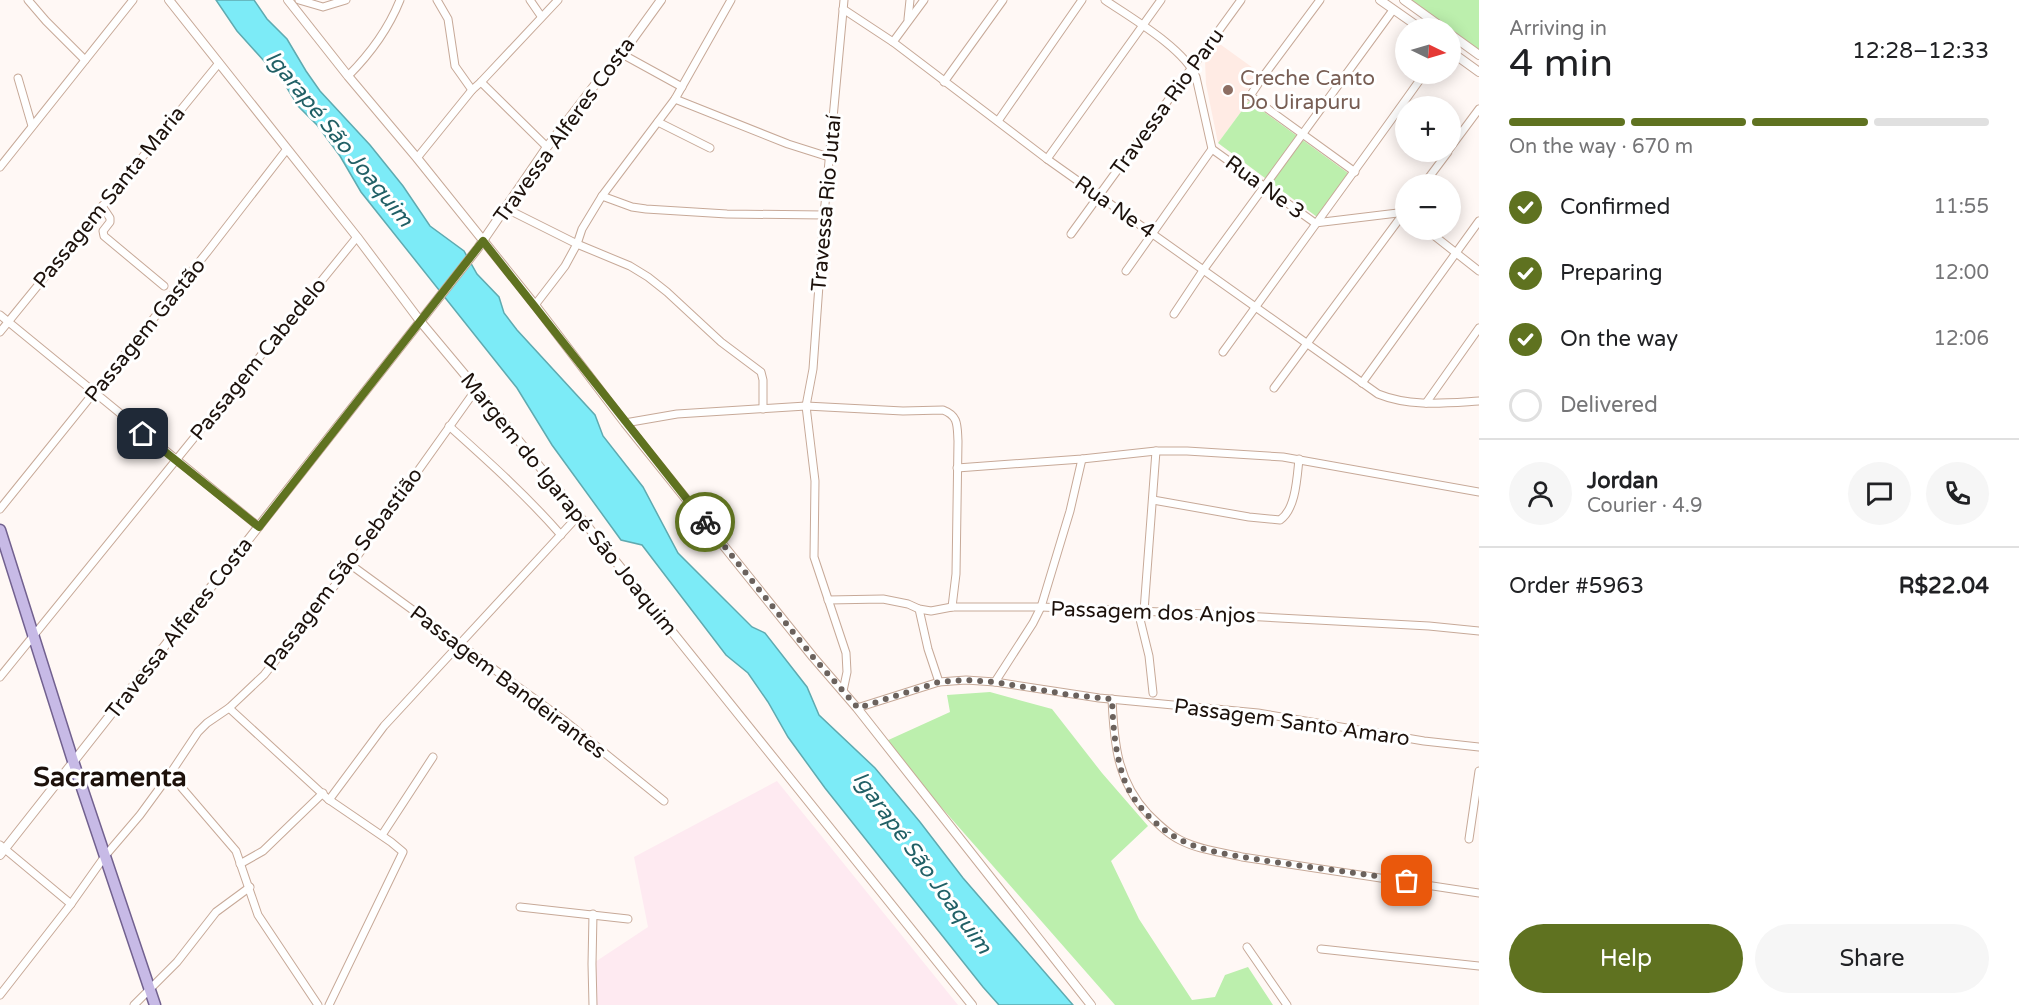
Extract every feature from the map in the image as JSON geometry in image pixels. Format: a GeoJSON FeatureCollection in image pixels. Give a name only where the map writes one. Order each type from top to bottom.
{"type":"FeatureCollection","features":[{"type":"Feature","properties":{"kind":"main road"},"geometry":{"type":"LineString","coordinates":[[0,530],[73,761],[155,1005]]}},
{"type":"Feature","properties":{"kind":"street"},"geometry":{"type":"LineString","coordinates":[[28,0],[85,60]]}},
{"type":"Feature","properties":{"kind":"street"},"geometry":{"type":"LineString","coordinates":[[0,167],[133,0]]}},
{"type":"Feature","properties":{"kind":"street","name":"Margem do Igarapé São Joaquim"},"geometry":{"type":"LineString","coordinates":[[169,0],[972,1005]]}},
{"type":"Feature","properties":{"kind":"street"},"geometry":{"type":"LineString","coordinates":[[288,0],[417,158],[481,245],[535,305],[625,423],[813,657],[858,708],[1091,1005]]}},
{"type":"Feature","properties":{"kind":"street"},"geometry":{"type":"LineString","coordinates":[[299,0],[323,7],[346,0]]}},
{"type":"Feature","properties":{"kind":"street"},"geometry":{"type":"LineString","coordinates":[[348,76],[381,39],[400,0]]}},
{"type":"Feature","properties":{"kind":"street"},"geometry":{"type":"LineString","coordinates":[[437,0],[448,19],[455,66],[472,90]]}},
{"type":"Feature","properties":{"kind":"street"},"geometry":{"type":"LineString","coordinates":[[530,0],[541,16]]}},
{"type":"Feature","properties":{"kind":"street"},"geometry":{"type":"LineString","coordinates":[[417,158],[472,90],[558,0]]}},
{"type":"Feature","properties":{"kind":"street","name":"Travessa Alferes Costa"},"geometry":{"type":"LineString","coordinates":[[2,850],[481,245],[547,147],[622,54],[661,0]]}},
{"type":"Feature","properties":{"kind":"street"},"geometry":{"type":"LineString","coordinates":[[535,305],[565,266],[582,229],[602,196],[675,99],[730,0]]}},
{"type":"Feature","properties":{"kind":"street","name":"Travessa Rio Jutaí"},"geometry":{"type":"LineString","coordinates":[[843,691],[848,664],[814,557],[815,481],[806,406],[813,369],[824,215],[844,0]]}},
{"type":"Feature","properties":{"kind":"street"},"geometry":{"type":"LineString","coordinates":[[908,22],[910,0]]}},
{"type":"Feature","properties":{"kind":"street"},"geometry":{"type":"LineString","coordinates":[[893,42],[924,0]]}},
{"type":"Feature","properties":{"kind":"street"},"geometry":{"type":"LineString","coordinates":[[944,82],[1003,0]]}},
{"type":"Feature","properties":{"kind":"street"},"geometry":{"type":"LineString","coordinates":[[998,121],[1082,0]]}},
{"type":"Feature","properties":{"kind":"street"},"geometry":{"type":"LineString","coordinates":[[1105,0],[1144,26],[1192,68]]}},
{"type":"Feature","properties":{"kind":"street"},"geometry":{"type":"LineString","coordinates":[[1047,159],[1161,0]]}},
{"type":"Feature","properties":{"kind":"street","name":"Travessa Rio Paru"},"geometry":{"type":"LineString","coordinates":[[1071,234],[1240,0]]}},
{"type":"Feature","properties":{"kind":"street"},"geometry":{"type":"LineString","coordinates":[[1320,0],[1252,92],[1251,97],[1355,172]]}},
{"type":"Feature","properties":{"kind":"street"},"geometry":{"type":"LineString","coordinates":[[1380,0],[1405,18]]}},
{"type":"Feature","properties":{"kind":"street"},"geometry":{"type":"LineString","coordinates":[[1404,0],[1429,18]]}},
{"type":"Feature","properties":{"kind":"street","name":"Rua Ne 4"},"geometry":{"type":"LineString","coordinates":[[843,9],[893,42],[1047,159],[1378,394],[1391,399],[1426,403]]}},
{"type":"Feature","properties":{"kind":"street"},"geometry":{"type":"LineString","coordinates":[[1174,314],[1204,269],[1393,10]]}},
{"type":"Feature","properties":{"kind":"street"},"geometry":{"type":"LineString","coordinates":[[1461,42],[1479,54]]}},
{"type":"Feature","properties":{"kind":"street"},"geometry":{"type":"LineString","coordinates":[[622,54],[682,87]]}},
{"type":"Feature","properties":{"kind":"street"},"geometry":{"type":"LineString","coordinates":[[1461,59],[1479,72]]}},
{"type":"Feature","properties":{"kind":"street","name":"Passagem Santa Maria"},"geometry":{"type":"LineString","coordinates":[[0,332],[219,63]]}},
{"type":"Feature","properties":{"kind":"street","name":"Rua Ne 3"},"geometry":{"type":"LineString","coordinates":[[1192,68],[1212,149],[1315,223],[1395,212]]}},
{"type":"Feature","properties":{"kind":"street"},"geometry":{"type":"LineString","coordinates":[[18,78],[32,126]]}},
{"type":"Feature","properties":{"kind":"street"},"geometry":{"type":"LineString","coordinates":[[481,82],[547,147]]}},
{"type":"Feature","properties":{"kind":"street"},"geometry":{"type":"LineString","coordinates":[[1223,352],[1417,84]]}},
{"type":"Feature","properties":{"kind":"street"},"geometry":{"type":"LineString","coordinates":[[675,99],[788,144],[829,157]]}},
{"type":"Feature","properties":{"kind":"street"},"geometry":{"type":"LineString","coordinates":[[1461,134],[1479,109]]}},
{"type":"Feature","properties":{"kind":"street"},"geometry":{"type":"LineString","coordinates":[[658,122],[710,148]]}},
{"type":"Feature","properties":{"kind":"street","name":"Passagem Gastão"},"geometry":{"type":"LineString","coordinates":[[0,509],[287,149]]}},
{"type":"Feature","properties":{"kind":"street"},"geometry":{"type":"LineString","coordinates":[[1126,271],[1212,149]]}},
{"type":"Feature","properties":{"kind":"street"},"geometry":{"type":"LineString","coordinates":[[602,196],[632,207],[646,209],[727,214],[824,215]]}},
{"type":"Feature","properties":{"kind":"street"},"geometry":{"type":"LineString","coordinates":[[102,206],[110,218],[110,222],[103,231],[104,236],[164,286]]}},
{"type":"Feature","properties":{"kind":"street"},"geometry":{"type":"LineString","coordinates":[[505,208],[577,244],[630,266],[668,292],[721,342],[761,372],[763,410]]}},
{"type":"Feature","properties":{"kind":"street"},"geometry":{"type":"LineString","coordinates":[[1362,383],[1479,221]]}},
{"type":"Feature","properties":{"kind":"street"},"geometry":{"type":"LineString","coordinates":[[1274,388],[1395,225]]}},
{"type":"Feature","properties":{"kind":"street","name":"Passagem Cabedelo"},"geometry":{"type":"LineString","coordinates":[[0,677],[357,237]]}},
{"type":"Feature","properties":{"kind":"street"},"geometry":{"type":"LineString","coordinates":[[1439,240],[1479,271]]}},
{"type":"Feature","properties":{"kind":"street"},"geometry":{"type":"LineString","coordinates":[[0,315],[259,527]]}},
{"type":"Feature","properties":{"kind":"street"},"geometry":{"type":"LineString","coordinates":[[1426,403],[1479,328]]}},
{"type":"Feature","properties":{"kind":"street","name":"Passagem São Sebastião"},"geometry":{"type":"LineString","coordinates":[[0,994],[71,904],[105,856],[140,815],[198,732],[230,708],[264,675],[351,566],[477,388]]}},
{"type":"Feature","properties":{"kind":"street"},"geometry":{"type":"LineString","coordinates":[[1426,403],[1479,401]]}},
{"type":"Feature","properties":{"kind":"street"},"geometry":{"type":"LineString","coordinates":[[625,423],[677,414],[806,406],[943,410],[953,416],[956,421],[956,574],[952,607]]}},
{"type":"Feature","properties":{"kind":"street"},"geometry":{"type":"LineString","coordinates":[[449,426],[537,507],[561,535]]}},
{"type":"Feature","properties":{"kind":"street"},"geometry":{"type":"LineString","coordinates":[[957,468],[1156,451],[1217,452],[1299,459],[1479,492]]}},
{"type":"Feature","properties":{"kind":"street"},"geometry":{"type":"LineString","coordinates":[[1153,693],[1141,611],[1156,451]]}},
{"type":"Feature","properties":{"kind":"street"},"geometry":{"type":"LineString","coordinates":[[995,682],[1041,607],[1070,511],[1082,459]]}},
{"type":"Feature","properties":{"kind":"street"},"geometry":{"type":"LineString","coordinates":[[1153,500],[1249,517],[1280,520],[1289,510],[1299,459]]}},
{"type":"Feature","properties":{"kind":"street"},"geometry":{"type":"LineString","coordinates":[[329,800],[384,726],[579,515]]}},
{"type":"Feature","properties":{"kind":"street","name":"Passagem Bandeirantes"},"geometry":{"type":"LineString","coordinates":[[351,566],[565,722],[664,801]]}},
{"type":"Feature","properties":{"kind":"street","name":"Passagem dos Anjos"},"geometry":{"type":"LineString","coordinates":[[828,600],[884,599],[919,609],[1041,607],[1429,626],[1479,631]]}},
{"type":"Feature","properties":{"kind":"street"},"geometry":{"type":"LineString","coordinates":[[919,609],[928,649],[939,682]]}},
{"type":"Feature","properties":{"kind":"street","name":"Passagem Santo Amaro"},"geometry":{"type":"LineString","coordinates":[[858,708],[939,682],[966,680],[995,682],[1070,695],[1258,713],[1424,741],[1479,747]]}},
{"type":"Feature","properties":{"kind":"street"},"geometry":{"type":"LineString","coordinates":[[1112,699],[1114,738],[1123,777],[1135,800],[1160,827],[1180,840],[1209,850],[1242,857],[1479,892]]}},
{"type":"Feature","properties":{"kind":"street"},"geometry":{"type":"LineString","coordinates":[[230,708],[329,800],[382,835],[403,852],[329,1005]]}},
{"type":"Feature","properties":{"kind":"street"},"geometry":{"type":"LineString","coordinates":[[382,835],[433,757]]}},
{"type":"Feature","properties":{"kind":"street"},"geometry":{"type":"LineString","coordinates":[[1469,839],[1479,771]]}},
{"type":"Feature","properties":{"kind":"street"},"geometry":{"type":"LineString","coordinates":[[170,774],[236,851],[258,915],[318,1005]]}},
{"type":"Feature","properties":{"kind":"street"},"geometry":{"type":"LineString","coordinates":[[240,864],[263,851],[322,793]]}},
{"type":"Feature","properties":{"kind":"street"},"geometry":{"type":"LineString","coordinates":[[2,850],[71,904]]}},
{"type":"Feature","properties":{"kind":"street"},"geometry":{"type":"LineString","coordinates":[[134,1005],[177,962],[216,912],[250,887]]}},
{"type":"Feature","properties":{"kind":"street"},"geometry":{"type":"LineString","coordinates":[[520,907],[628,919]]}},
{"type":"Feature","properties":{"kind":"street"},"geometry":{"type":"LineString","coordinates":[[593,1005],[594,914]]}},
{"type":"Feature","properties":{"kind":"street"},"geometry":{"type":"LineString","coordinates":[[1247,948],[1287,1005]]}},
{"type":"Feature","properties":{"kind":"street"},"geometry":{"type":"LineString","coordinates":[[1321,949],[1479,966]]}},
{"type":"Feature","properties":{"kind":"shaded area","name":"Creche Canto Do Uirapuru"},"geometry":{"type":"Polygon","coordinates":[[[1217,42],[1260,73],[1244,95],[1249,101],[1218,143],[1206,84],[1205,61],[1217,42]]]}},
{"type":"Feature","properties":{"kind":"shaded area"},"geometry":{"type":"Polygon","coordinates":[[[777,781],[958,1005],[590,1005],[589,966],[648,927],[634,857],[777,781]]]}},
{"type":"Feature","properties":{"kind":"green space"},"geometry":{"type":"Polygon","coordinates":[[[1404,0],[1479,0],[1479,56],[1461,42],[1461,18],[1428,18],[1404,0]]]}},
{"type":"Feature","properties":{"kind":"green space"},"geometry":{"type":"Polygon","coordinates":[[[1249,101],[1348,173],[1317,217],[1218,143],[1249,101]]]}},
{"type":"Feature","properties":{"kind":"green space"},"geometry":{"type":"Polygon","coordinates":[[[990,692],[1052,709],[1102,773],[1148,826],[1111,861],[1139,919],[1192,1000],[1215,997],[1225,975],[1248,967],[1273,1005],[1115,1005],[884,742],[950,712],[947,695],[990,692]]]}},
{"type":"Feature","properties":{"kind":"water","name":"Igarapé São Joaquim"},"geometry":{"type":"Polygon","coordinates":[[[216,0],[254,0],[267,19],[287,39],[320,91],[370,145],[403,186],[430,226],[464,251],[477,274],[499,297],[504,313],[517,330],[595,415],[603,436],[643,487],[678,553],[752,627],[765,633],[807,687],[819,715],[875,768],[963,878],[1073,1005],[999,1005],[983,987],[825,788],[788,737],[748,673],[726,655],[642,545],[621,540],[552,445],[517,388],[361,192],[340,156],[317,125],[298,106],[284,83],[237,31],[216,0]]]}},
{"type":"Feature","properties":{"kind":"way so far"},"geometry":{"type":"LineString","coordinates":[[705,522],[813,657],[858,708],[952,680],[995,682],[1070,695],[1112,699],[1114,738],[1123,777],[1135,800],[1160,827],[1180,840],[1209,850],[1242,857],[1407,881]]}},
{"type":"Feature","properties":{"kind":"place","name":"Creche Canto Do Uirapuru"},"geometry":{"type":"Point","coordinates":[1228,90]}},
{"type":"Feature","properties":{"kind":"district","name":"Sacramenta"},"geometry":{"type":"Point","coordinates":[110,777]}},
{"type":"Feature","properties":{"kind":"route"},"geometry":{"type":"LineString","coordinates":[[143,434],[259,527],[483,241],[705,522]]}}]}
